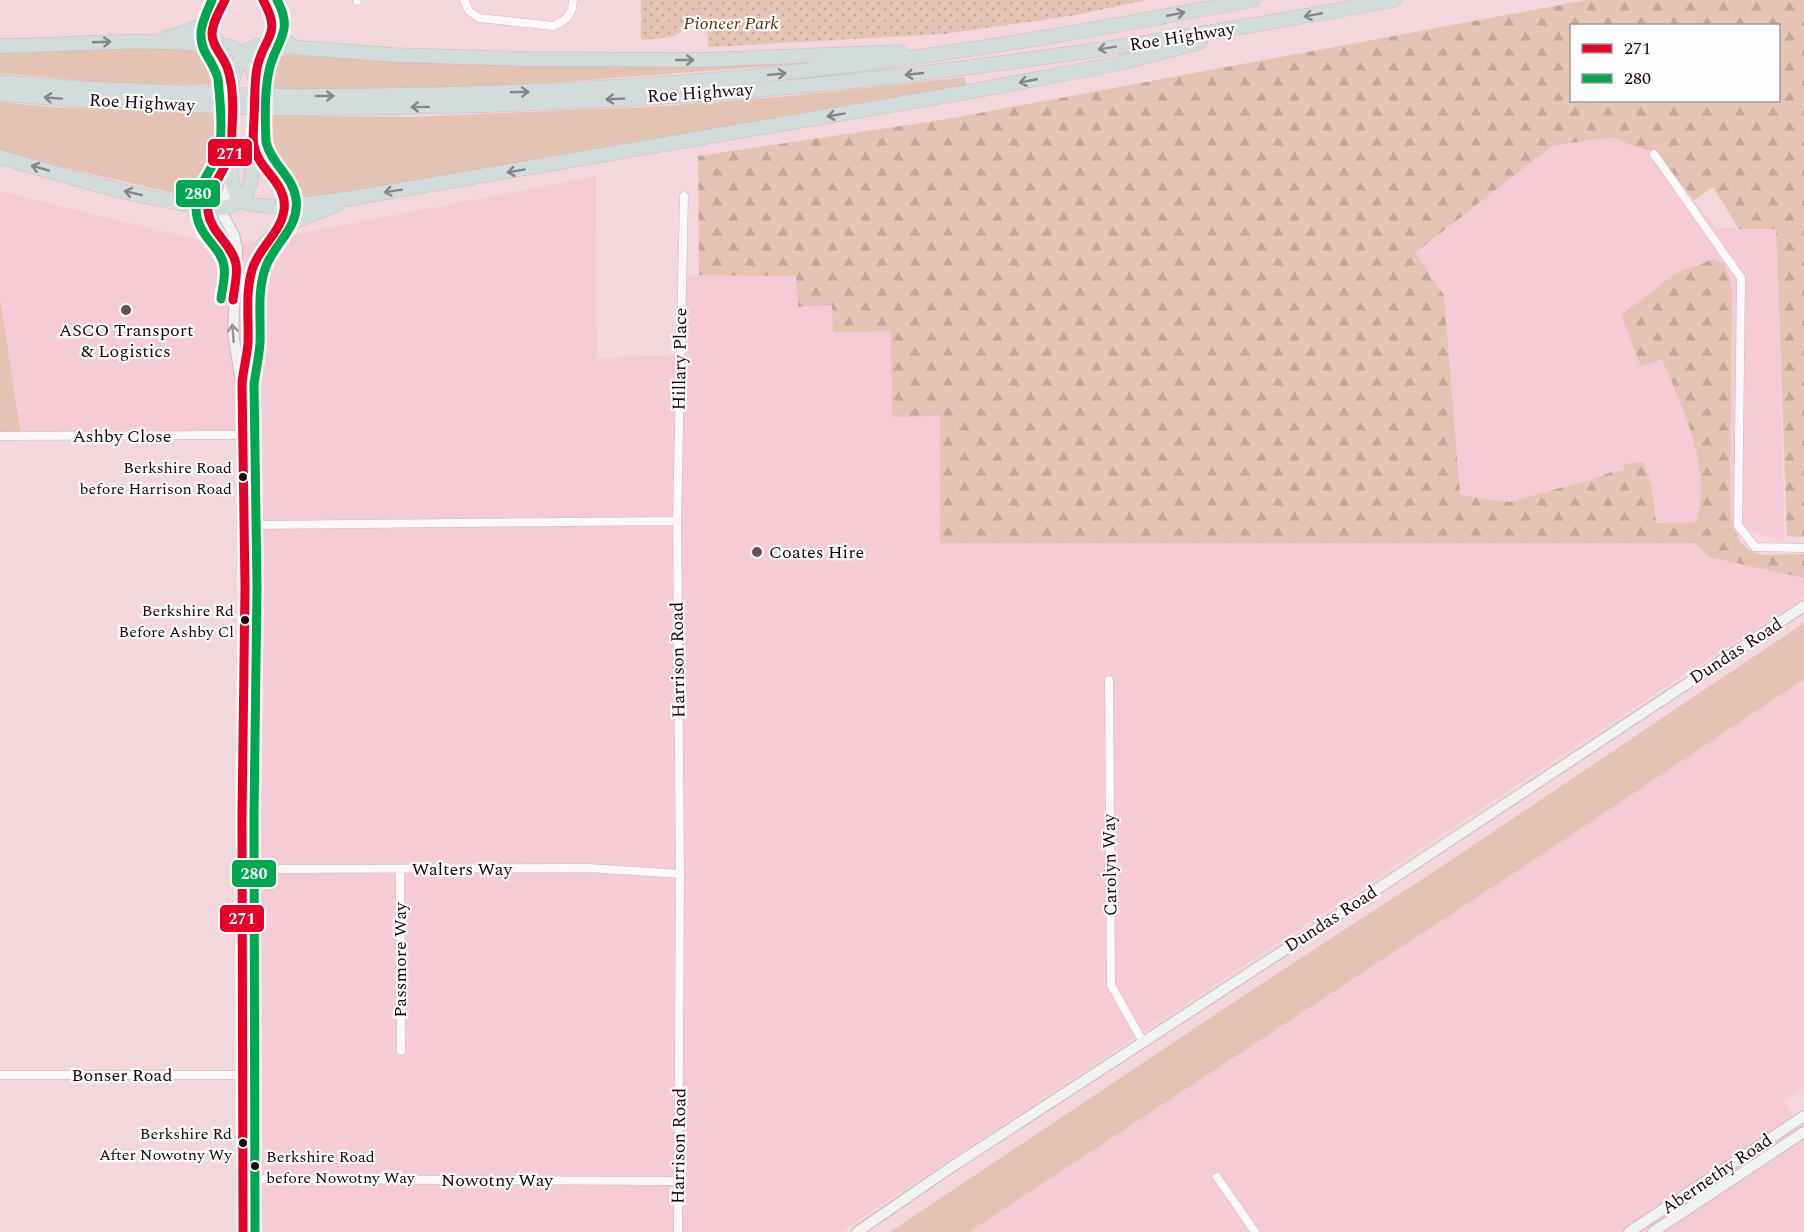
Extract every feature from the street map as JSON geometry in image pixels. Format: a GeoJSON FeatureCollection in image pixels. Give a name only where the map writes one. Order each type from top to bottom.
{"type":"FeatureCollection","features":[{"type":"Feature","properties":{"kind":"highway","name":"Roe Highway"},"geometry":{"type":"LineString","coordinates":[[267,102],[544,92],[742,78],[953,52],[1252,0]]}},
{"type":"Feature","properties":{"kind":"highway","name":"Roe Highway"},"geometry":{"type":"LineString","coordinates":[[0,82],[267,102],[485,106],[632,98],[745,90],[954,69],[1063,55],[1269,23],[1394,0]]}},
{"type":"Feature","properties":{"kind":"highway"},"geometry":{"type":"LineString","coordinates":[[152,40],[193,31],[208,21],[223,4]]}},
{"type":"Feature","properties":{"kind":"highway"},"geometry":{"type":"LineString","coordinates":[[231,171],[234,189],[241,200],[254,206],[352,198],[1052,76],[1120,63],[1269,23]]}},
{"type":"Feature","properties":{"kind":"highway"},"geometry":{"type":"LineString","coordinates":[[273,30],[288,44],[300,48]]}},
{"type":"Feature","properties":{"kind":"highway"},"geometry":{"type":"LineString","coordinates":[[0,46],[152,40],[215,45],[232,48],[243,55],[250,64],[256,80]]}},
{"type":"Feature","properties":{"kind":"highway"},"geometry":{"type":"LineString","coordinates":[[231,85],[243,55],[253,47],[266,45],[462,58],[631,60],[758,58],[874,52],[953,52]]}},
{"type":"Feature","properties":{"kind":"highway","name":"Roe Highway"},"geometry":{"type":"LineString","coordinates":[[0,94],[121,103],[217,100]]}},
{"type":"Feature","properties":{"kind":"highway"},"geometry":{"type":"LineString","coordinates":[[0,157],[115,189],[186,204],[208,214],[234,205],[241,200],[250,184],[254,145]]}},
{"type":"Feature","properties":{"kind":"highway"},"geometry":{"type":"LineString","coordinates":[[263,245],[286,225],[352,198]]}},
{"type":"Feature","properties":{"kind":"main road"},"geometry":{"type":"LineString","coordinates":[[242,387],[247,355],[250,285],[256,259],[284,212],[281,191],[260,161],[254,145],[256,80],[259,61],[273,30],[271,14],[263,0]]}},
{"type":"Feature","properties":{"kind":"main road"},"geometry":{"type":"LineString","coordinates":[[223,4],[213,27],[212,36],[227,66],[231,85],[231,171],[229,188],[222,208],[223,215],[236,240],[233,333],[243,394],[245,587],[242,816],[243,1232]]}},
{"type":"Feature","properties":{"kind":"main road"},"geometry":{"type":"LineString","coordinates":[[231,148],[225,166],[210,193],[208,214],[236,263]]}},
{"type":"Feature","properties":{"kind":"main road","name":"Dundas Road"},"geometry":{"type":"LineString","coordinates":[[857,1232],[950,1168],[1804,606]]}},
{"type":"Feature","properties":{"kind":"main road","name":"Abernethy Road"},"geometry":{"type":"LineString","coordinates":[[1629,1232],[1804,1116]]}},
{"type":"Feature","properties":{"kind":"main road","name":"Abernethy Road"},"geometry":{"type":"LineString","coordinates":[[1653,1232],[1804,1132]]}},
{"type":"Feature","properties":{"kind":"street"},"geometry":{"type":"LineString","coordinates":[[464,0],[469,11],[479,18],[553,26],[561,23],[567,17],[572,10],[573,0]]}},
{"type":"Feature","properties":{"kind":"street"},"geometry":{"type":"LineString","coordinates":[[1654,154],[1741,278],[1738,525],[1755,547],[1804,548]]}},
{"type":"Feature","properties":{"kind":"street","name":"Hillary Place"},"geometry":{"type":"LineString","coordinates":[[677,521],[684,196]]}},
{"type":"Feature","properties":{"kind":"street","name":"Ashby Close"},"geometry":{"type":"LineString","coordinates":[[0,436],[243,435]]}},
{"type":"Feature","properties":{"kind":"street"},"geometry":{"type":"LineString","coordinates":[[244,525],[677,521]]}},
{"type":"Feature","properties":{"kind":"street","name":"Harrison Road"},"geometry":{"type":"LineString","coordinates":[[677,521],[680,874],[678,1232]]}},
{"type":"Feature","properties":{"kind":"street","name":"Carolyn Way"},"geometry":{"type":"LineString","coordinates":[[1108,680],[1111,985],[1143,1042]]}},
{"type":"Feature","properties":{"kind":"street","name":"Walters Way"},"geometry":{"type":"LineString","coordinates":[[243,869],[589,868],[680,874]]}},
{"type":"Feature","properties":{"kind":"street","name":"Passmore Way"},"geometry":{"type":"LineString","coordinates":[[400,869],[400,1051]]}},
{"type":"Feature","properties":{"kind":"street","name":"Bonser Road"},"geometry":{"type":"LineString","coordinates":[[0,1075],[243,1075]]}},
{"type":"Feature","properties":{"kind":"street"},"geometry":{"type":"LineString","coordinates":[[1217,1177],[1256,1232]]}},
{"type":"Feature","properties":{"kind":"street","name":"Nowotny Way"},"geometry":{"type":"LineString","coordinates":[[243,1179],[679,1181]]}},
{"type":"Feature","properties":{"kind":"shaded area"},"geometry":{"type":"Polygon","coordinates":[[[1612,137],[1655,152],[1716,228],[1776,229],[1785,542],[1720,522],[1656,523],[1652,488],[1584,481],[1510,502],[1458,496],[1415,253],[1552,146],[1612,137]]]}},
{"type":"Feature","properties":{"kind":"shaded area"},"geometry":{"type":"Polygon","coordinates":[[[596,176],[597,358],[680,355],[682,275],[797,276],[832,305],[891,331],[940,416],[940,543],[1696,543],[1710,557],[1804,560],[1804,598],[1685,674],[840,1232],[238,1232],[238,436],[20,437],[0,300],[0,191],[203,241],[256,242],[596,176]]]}},
{"type":"Feature","properties":{"kind":"shaded area"},"geometry":{"type":"Polygon","coordinates":[[[1804,679],[1804,1087],[1784,1101],[1804,1132],[1804,1232],[969,1232],[1453,914],[1804,679]]]}},
{"type":"Feature","properties":{"kind":"green space","name":"Pioneer Park"},"geometry":{"type":"Polygon","coordinates":[[[641,0],[1146,0],[1076,15],[944,34],[708,47],[707,24],[695,25],[673,37],[641,40],[641,0]]]}},
{"type":"Feature","properties":{"kind":"green space"},"geometry":{"type":"Polygon","coordinates":[[[1587,0],[1804,0],[1804,537],[1787,536],[1776,229],[1739,229],[1713,187],[1694,200],[1655,152],[1612,137],[1552,146],[1415,253],[1444,295],[1460,495],[1510,502],[1612,472],[1624,471],[1623,464],[1644,462],[1652,488],[1656,523],[1697,522],[1701,501],[1701,477],[1689,425],[1662,359],[1641,367],[1622,317],[1624,313],[1676,273],[1714,259],[1724,263],[1732,291],[1730,464],[1733,527],[1741,543],[1749,550],[1762,555],[1804,554],[1804,578],[1709,557],[1696,543],[940,543],[940,416],[892,417],[891,331],[833,332],[832,305],[798,307],[796,276],[699,275],[698,156],[942,120],[1587,0]]]}},
{"type":"Feature","properties":{"kind":"green space"},"geometry":{"type":"Polygon","coordinates":[[[200,49],[214,65],[220,85],[118,84],[0,73],[0,52],[200,49]]]}},
{"type":"Feature","properties":{"kind":"green space"},"geometry":{"type":"Polygon","coordinates":[[[283,55],[640,66],[797,64],[509,86],[366,90],[262,89],[263,76],[268,63],[283,55]]]}},
{"type":"Feature","properties":{"kind":"green space"},"geometry":{"type":"Polygon","coordinates":[[[965,77],[967,89],[352,191],[291,199],[264,152],[262,115],[409,117],[664,106],[790,96],[965,77]]]}},
{"type":"Feature","properties":{"kind":"green space"},"geometry":{"type":"Polygon","coordinates":[[[0,102],[50,107],[220,113],[217,155],[197,199],[0,152],[0,102]]]}},
{"type":"Feature","properties":{"kind":"green space"},"geometry":{"type":"Polygon","coordinates":[[[0,298],[21,436],[0,436],[0,298]]]}},
{"type":"Feature","properties":{"kind":"green space"},"geometry":{"type":"Polygon","coordinates":[[[1804,623],[1804,679],[1543,854],[969,1232],[890,1232],[1235,1001],[1433,872],[1804,623]]]}},
{"type":"Feature","properties":{"kind":"transit line","name":"280"},"geometry":{"type":"LineString","coordinates":[[212,0],[202,27],[201,40],[218,79],[221,137],[218,153],[198,194],[196,209],[200,227],[219,253],[224,266],[221,299]]}},
{"type":"Feature","properties":{"kind":"transit line","name":"271"},"geometry":{"type":"LineString","coordinates":[[225,0],[215,21],[212,34],[214,43],[227,67],[231,82],[232,144],[226,164],[209,197],[208,212],[213,226],[230,250],[236,264],[233,300]]}},
{"type":"Feature","properties":{"kind":"transit line","name":"271"},"geometry":{"type":"LineString","coordinates":[[243,1232],[242,816],[245,587],[242,384],[248,343],[248,297],[252,270],[259,255],[279,226],[284,210],[282,192],[261,162],[253,143],[257,68],[272,29],[269,12],[263,0]]}},
{"type":"Feature","properties":{"kind":"transit line","name":"280"},"geometry":{"type":"LineString","coordinates":[[255,1232],[254,816],[257,587],[254,384],[260,343],[260,296],[265,269],[290,227],[296,209],[296,199],[291,183],[272,157],[266,142],[267,79],[284,29],[282,11],[277,0]]}},
{"type":"Feature","properties":{"kind":"place","name":"ASCO Transport & Logistics"},"geometry":{"type":"Point","coordinates":[126,310]}},
{"type":"Feature","properties":{"kind":"place","name":"Berkshire Road before Harrison Road"},"geometry":{"type":"Point","coordinates":[243,477]}},
{"type":"Feature","properties":{"kind":"place","name":"Coates Hire"},"geometry":{"type":"Point","coordinates":[757,552]}},
{"type":"Feature","properties":{"kind":"place","name":"Berkshire Rd Before Ashby Cl"},"geometry":{"type":"Point","coordinates":[245,620]}},
{"type":"Feature","properties":{"kind":"place","name":"Berkshire Rd After Nowotny Wy"},"geometry":{"type":"Point","coordinates":[243,1143]}},
{"type":"Feature","properties":{"kind":"place","name":"Berkshire Road before Nowotny Way"},"geometry":{"type":"Point","coordinates":[255,1166]}}]}
